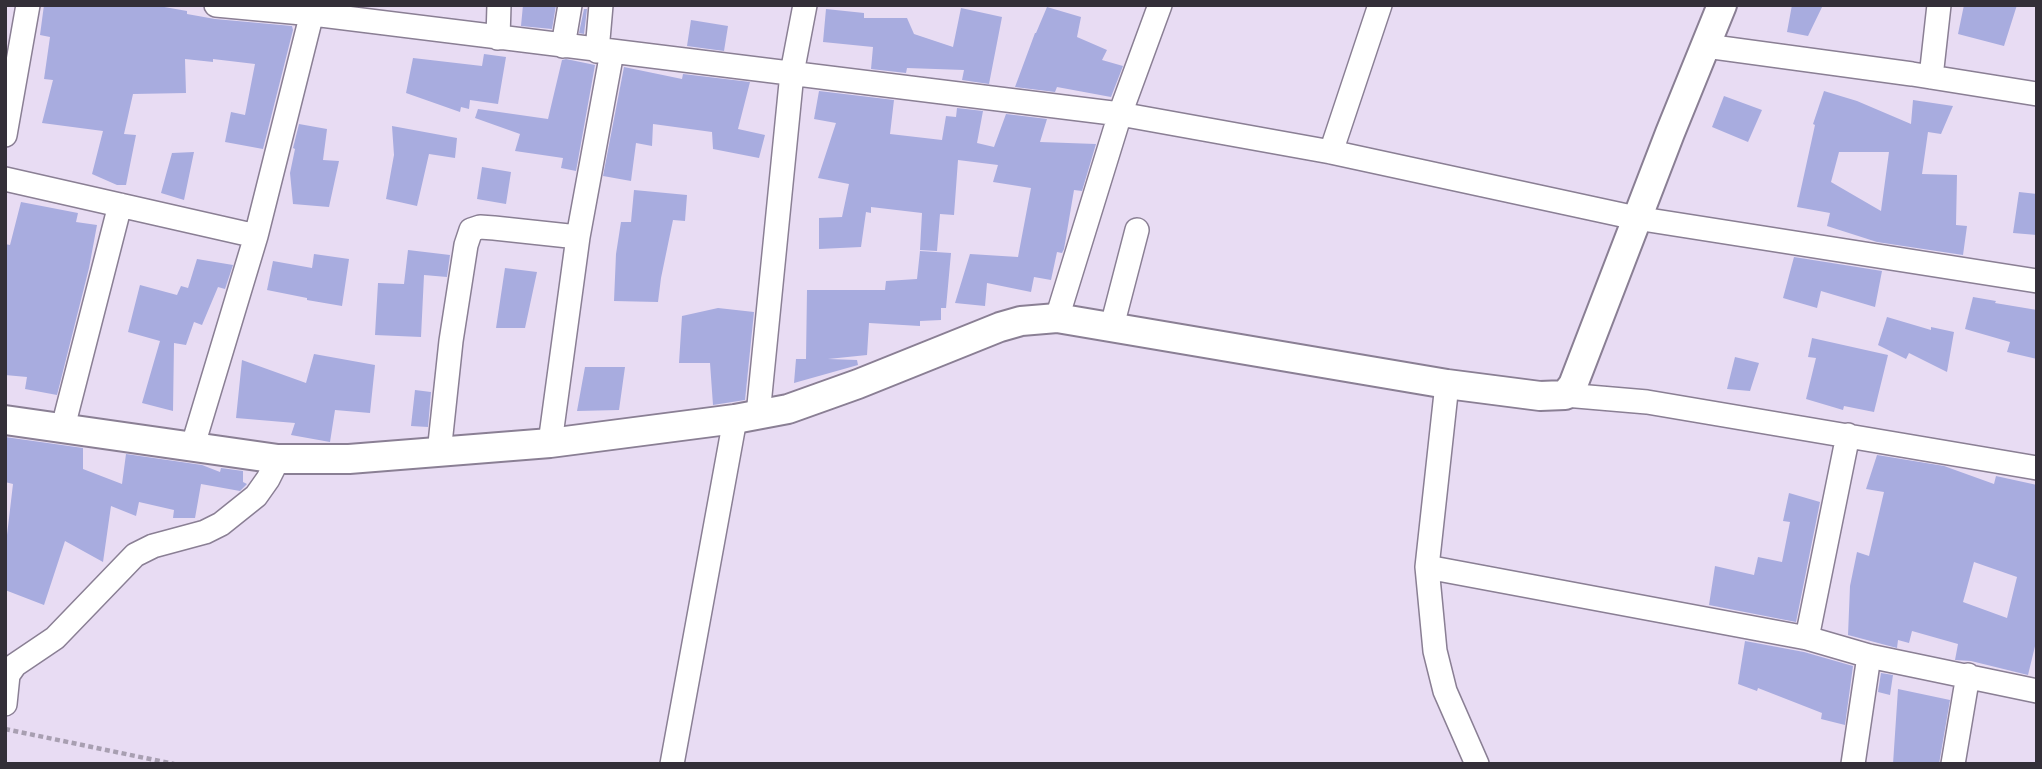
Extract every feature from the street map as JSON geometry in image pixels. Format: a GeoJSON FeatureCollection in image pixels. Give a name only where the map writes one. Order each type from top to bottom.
{"type":"FeatureCollection","features":[{"type":"Feature","properties":{"kind":"street"},"geometry":{"type":"LineString","coordinates":[[5,135],[28,5]]}},
{"type":"Feature","properties":{"kind":"street"},"geometry":{"type":"LineString","coordinates":[[216,5],[314,10],[563,47],[1120,114],[1331,152],[1636,218],[2037,281]]}},
{"type":"Feature","properties":{"kind":"street"},"geometry":{"type":"LineString","coordinates":[[498,38],[499,5]]}},
{"type":"Feature","properties":{"kind":"street"},"geometry":{"type":"LineString","coordinates":[[563,47],[570,5]]}},
{"type":"Feature","properties":{"kind":"street"},"geometry":{"type":"LineString","coordinates":[[550,443],[604,51],[601,5]]}},
{"type":"Feature","properties":{"kind":"street"},"geometry":{"type":"LineString","coordinates":[[672,764],[746,417],[792,73],[805,5]]}},
{"type":"Feature","properties":{"kind":"street"},"geometry":{"type":"LineString","coordinates":[[1057,318],[1120,114],[1160,5]]}},
{"type":"Feature","properties":{"kind":"street"},"geometry":{"type":"LineString","coordinates":[[1331,152],[1380,5]]}},
{"type":"Feature","properties":{"kind":"street"},"geometry":{"type":"LineString","coordinates":[[1565,395],[1573,385],[1636,218],[1722,5]]}},
{"type":"Feature","properties":{"kind":"street"},"geometry":{"type":"LineString","coordinates":[[1931,78],[1939,5]]}},
{"type":"Feature","properties":{"kind":"street"},"geometry":{"type":"LineString","coordinates":[[193,445],[256,236],[314,10]]}},
{"type":"Feature","properties":{"kind":"street"},"geometry":{"type":"LineString","coordinates":[[1706,46],[2037,94]]}},
{"type":"Feature","properties":{"kind":"street"},"geometry":{"type":"LineString","coordinates":[[5,179],[256,236]]}},
{"type":"Feature","properties":{"kind":"street"},"geometry":{"type":"LineString","coordinates":[[63,427],[120,205]]}},
{"type":"Feature","properties":{"kind":"street"},"geometry":{"type":"LineString","coordinates":[[439,453],[451,341],[466,245],[471,230],[480,227],[579,237]]}},
{"type":"Feature","properties":{"kind":"street"},"geometry":{"type":"LineString","coordinates":[[1112,327],[1137,230]]}},
{"type":"Feature","properties":{"kind":"street"},"geometry":{"type":"LineString","coordinates":[[5,420],[278,459],[349,459],[550,443],[788,409],[1000,327],[1021,321],[1057,318],[1447,384],[1540,396],[1565,395],[1647,402],[2037,468]]}},
{"type":"Feature","properties":{"kind":"street"},"geometry":{"type":"LineString","coordinates":[[1447,384],[1427,568],[1435,650],[1445,691],[1477,764]]}},
{"type":"Feature","properties":{"kind":"street"},"geometry":{"type":"LineString","coordinates":[[1807,638],[1848,435]]}},
{"type":"Feature","properties":{"kind":"street"},"geometry":{"type":"LineString","coordinates":[[5,704],[8,675],[15,665],[55,638],[135,555],[153,546],[205,532],[221,524],[256,496],[278,459]]}},
{"type":"Feature","properties":{"kind":"street"},"geometry":{"type":"LineString","coordinates":[[1427,568],[1807,638],[1869,656],[2037,691]]}},
{"type":"Feature","properties":{"kind":"street"},"geometry":{"type":"LineString","coordinates":[[1853,764],[1869,656]]}},
{"type":"Feature","properties":{"kind":"street"},"geometry":{"type":"LineString","coordinates":[[1954,764],[1968,676]]}},
{"type":"Feature","properties":{"kind":"path"},"geometry":{"type":"LineString","coordinates":[[5,729],[174,764]]}},
{"type":"Feature","properties":{"kind":"building"},"geometry":{"type":"Polygon","coordinates":[[[44,5],[153,5],[215,19],[292,26],[263,149],[225,142],[231,112],[245,115],[255,64],[185,59],[186,93],[133,94],[124,134],[136,135],[126,185],[117,185],[92,174],[103,131],[42,123],[53,80],[44,79],[50,37],[40,35],[44,5]]]}},
{"type":"Feature","properties":{"kind":"building"},"geometry":{"type":"Polygon","coordinates":[[[523,5],[556,5],[552,29],[521,26],[523,5]]]}},
{"type":"Feature","properties":{"kind":"building"},"geometry":{"type":"Polygon","coordinates":[[[1792,5],[1823,5],[1808,36],[1787,32],[1792,5]]]}},
{"type":"Feature","properties":{"kind":"building"},"geometry":{"type":"Polygon","coordinates":[[[1964,5],[2017,5],[2004,46],[1958,34],[1964,5]]]}},
{"type":"Feature","properties":{"kind":"building"},"geometry":{"type":"Polygon","coordinates":[[[1047,7],[1081,17],[1077,37],[1107,50],[1102,60],[1123,66],[1111,97],[1057,87],[1055,92],[1015,87],[1047,7]]]}},
{"type":"Feature","properties":{"kind":"building"},"geometry":{"type":"Polygon","coordinates":[[[961,8],[1002,17],[989,84],[962,80],[964,70],[907,68],[906,73],[871,69],[873,47],[823,42],[826,9],[864,13],[864,18],[907,18],[914,34],[953,47],[961,8]]]}},
{"type":"Feature","properties":{"kind":"building"},"geometry":{"type":"Polygon","coordinates":[[[584,9],[587,9],[584,34],[579,33],[584,9]]]}},
{"type":"Feature","properties":{"kind":"building"},"geometry":{"type":"Polygon","coordinates":[[[691,20],[728,26],[724,51],[687,46],[691,20]]]}},
{"type":"Feature","properties":{"kind":"building"},"geometry":{"type":"Polygon","coordinates":[[[484,54],[506,57],[498,104],[470,100],[469,109],[461,107],[460,112],[406,93],[413,58],[482,66],[484,54]]]}},
{"type":"Feature","properties":{"kind":"building"},"geometry":{"type":"Polygon","coordinates":[[[562,60],[595,65],[576,171],[561,168],[563,158],[515,151],[520,134],[475,118],[478,109],[548,119],[562,60]]]}},
{"type":"Feature","properties":{"kind":"building"},"geometry":{"type":"Polygon","coordinates":[[[624,67],[682,79],[683,74],[750,82],[738,129],[765,135],[759,158],[713,149],[712,132],[653,124],[652,146],[636,143],[631,181],[603,176],[624,67]]]}},
{"type":"Feature","properties":{"kind":"building"},"geometry":{"type":"Polygon","coordinates":[[[819,91],[894,100],[890,134],[942,140],[946,116],[956,117],[957,108],[983,111],[977,143],[994,147],[1006,114],[1047,119],[1040,142],[1096,144],[1082,191],[1074,190],[1064,249],[1062,253],[1057,252],[1051,280],[1034,277],[1031,292],[987,283],[985,306],[955,303],[970,254],[1018,257],[1031,188],[993,182],[998,165],[958,160],[954,215],[940,214],[937,251],[920,250],[922,213],[871,207],[871,213],[866,212],[861,247],[819,249],[819,218],[842,217],[849,184],[818,178],[836,123],[814,119],[819,91]]]}},
{"type":"Feature","properties":{"kind":"building"},"geometry":{"type":"Polygon","coordinates":[[[1824,91],[1857,101],[1911,124],[1913,100],[1953,106],[1941,134],[1928,132],[1922,174],[1957,175],[1956,225],[1967,226],[1963,255],[1877,242],[1827,226],[1830,213],[1797,207],[1815,125],[1813,124],[1824,91]],[[1839,152],[1831,182],[1881,211],[1889,152],[1839,152]]]}},
{"type":"Feature","properties":{"kind":"building"},"geometry":{"type":"Polygon","coordinates":[[[1724,96],[1762,110],[1748,142],[1712,127],[1724,96]]]}},
{"type":"Feature","properties":{"kind":"building"},"geometry":{"type":"Polygon","coordinates":[[[299,124],[327,129],[323,160],[339,161],[329,207],[293,204],[290,173],[299,124]]]}},
{"type":"Feature","properties":{"kind":"building"},"geometry":{"type":"Polygon","coordinates":[[[392,126],[457,138],[455,158],[429,154],[417,206],[386,199],[394,155],[392,126]]]}},
{"type":"Feature","properties":{"kind":"building"},"geometry":{"type":"Polygon","coordinates":[[[194,152],[184,200],[161,193],[172,153],[194,152]]]}},
{"type":"Feature","properties":{"kind":"building"},"geometry":{"type":"Polygon","coordinates":[[[482,167],[511,172],[506,204],[477,199],[482,167]]]}},
{"type":"Feature","properties":{"kind":"building"},"geometry":{"type":"Polygon","coordinates":[[[634,190],[687,195],[685,221],[673,220],[658,302],[614,301],[616,254],[621,222],[631,222],[634,190]]]}},
{"type":"Feature","properties":{"kind":"building"},"geometry":{"type":"Polygon","coordinates":[[[2019,192],[2037,194],[2037,235],[2013,233],[2019,192]]]}},
{"type":"Feature","properties":{"kind":"building"},"geometry":{"type":"Polygon","coordinates":[[[21,202],[78,213],[76,222],[97,225],[57,395],[25,389],[27,377],[5,375],[5,244],[10,245],[21,202]]]}},
{"type":"Feature","properties":{"kind":"building"},"geometry":{"type":"Polygon","coordinates":[[[408,250],[450,255],[447,277],[424,275],[421,337],[375,335],[378,283],[404,284],[408,250]]]}},
{"type":"Feature","properties":{"kind":"building"},"geometry":{"type":"Polygon","coordinates":[[[920,251],[951,253],[946,308],[941,308],[941,320],[920,321],[920,326],[869,323],[867,355],[828,359],[857,360],[858,365],[794,383],[796,359],[806,359],[807,290],[885,290],[886,281],[917,279],[920,251]]]}},
{"type":"Feature","properties":{"kind":"building"},"geometry":{"type":"Polygon","coordinates":[[[314,254],[349,259],[342,306],[267,290],[273,261],[312,268],[314,254]]]}},
{"type":"Feature","properties":{"kind":"building"},"geometry":{"type":"Polygon","coordinates":[[[1794,257],[1882,271],[1875,307],[1821,291],[1817,308],[1783,298],[1794,257]]]}},
{"type":"Feature","properties":{"kind":"building"},"geometry":{"type":"Polygon","coordinates":[[[197,259],[233,265],[225,289],[218,287],[202,325],[194,322],[186,345],[174,343],[173,411],[142,403],[160,341],[128,332],[140,285],[177,295],[181,286],[188,288],[197,259]]]}},
{"type":"Feature","properties":{"kind":"building"},"geometry":{"type":"Polygon","coordinates":[[[505,268],[537,272],[525,328],[496,328],[505,268]]]}},
{"type":"Feature","properties":{"kind":"building"},"geometry":{"type":"Polygon","coordinates":[[[1973,297],[2037,310],[2037,359],[2007,352],[2010,342],[1965,329],[1973,297]]]}},
{"type":"Feature","properties":{"kind":"building"},"geometry":{"type":"Polygon","coordinates":[[[718,308],[754,312],[745,400],[713,405],[710,363],[679,363],[682,316],[718,308]]]}},
{"type":"Feature","properties":{"kind":"building"},"geometry":{"type":"Polygon","coordinates":[[[1887,317],[1931,330],[1931,327],[1954,332],[1947,372],[1909,353],[1906,359],[1878,345],[1887,317]]]}},
{"type":"Feature","properties":{"kind":"building"},"geometry":{"type":"Polygon","coordinates":[[[1812,338],[1888,355],[1874,412],[1844,406],[1843,410],[1806,399],[1816,358],[1808,357],[1812,338]]]}},
{"type":"Feature","properties":{"kind":"building"},"geometry":{"type":"Polygon","coordinates":[[[314,354],[375,365],[370,413],[335,410],[330,442],[291,435],[295,423],[236,418],[242,360],[306,383],[314,354]]]}},
{"type":"Feature","properties":{"kind":"building"},"geometry":{"type":"Polygon","coordinates":[[[1735,357],[1759,363],[1750,391],[1727,389],[1735,357]]]}},
{"type":"Feature","properties":{"kind":"building"},"geometry":{"type":"Polygon","coordinates":[[[585,367],[625,367],[619,410],[577,411],[585,367]]]}},
{"type":"Feature","properties":{"kind":"building"},"geometry":{"type":"Polygon","coordinates":[[[415,390],[431,392],[428,427],[411,426],[415,390]]]}},
{"type":"Feature","properties":{"kind":"building"},"geometry":{"type":"Polygon","coordinates":[[[5,437],[83,448],[83,469],[122,484],[126,454],[202,465],[220,472],[221,468],[243,471],[243,482],[247,484],[240,491],[201,484],[195,518],[173,518],[174,510],[139,502],[136,516],[111,506],[103,562],[65,541],[44,605],[5,590],[5,552],[13,484],[5,482],[5,437]]]}},
{"type":"Feature","properties":{"kind":"building"},"geometry":{"type":"Polygon","coordinates":[[[1877,455],[1944,466],[1994,484],[1996,476],[2037,485],[2037,638],[2028,675],[1971,661],[1955,660],[1958,644],[1912,631],[1909,643],[1898,640],[1897,648],[1848,635],[1850,586],[1857,552],[1869,556],[1884,492],[1866,489],[1877,455]],[[1974,562],[1963,602],[2007,618],[2017,577],[1974,562]]]}},
{"type":"Feature","properties":{"kind":"building"},"geometry":{"type":"Polygon","coordinates":[[[1789,493],[1820,502],[1796,622],[1709,605],[1715,566],[1754,575],[1758,557],[1782,562],[1790,522],[1783,521],[1789,493]]]}},
{"type":"Feature","properties":{"kind":"building"},"geometry":{"type":"Polygon","coordinates":[[[1745,641],[1804,652],[1853,666],[1845,725],[1821,719],[1822,713],[1758,688],[1757,691],[1738,684],[1745,641]]]}},
{"type":"Feature","properties":{"kind":"building"},"geometry":{"type":"Polygon","coordinates":[[[1881,673],[1893,675],[1890,695],[1878,692],[1881,673]]]}},
{"type":"Feature","properties":{"kind":"building"},"geometry":{"type":"Polygon","coordinates":[[[1898,689],[1950,700],[1939,764],[1893,764],[1898,689]]]}}]}
